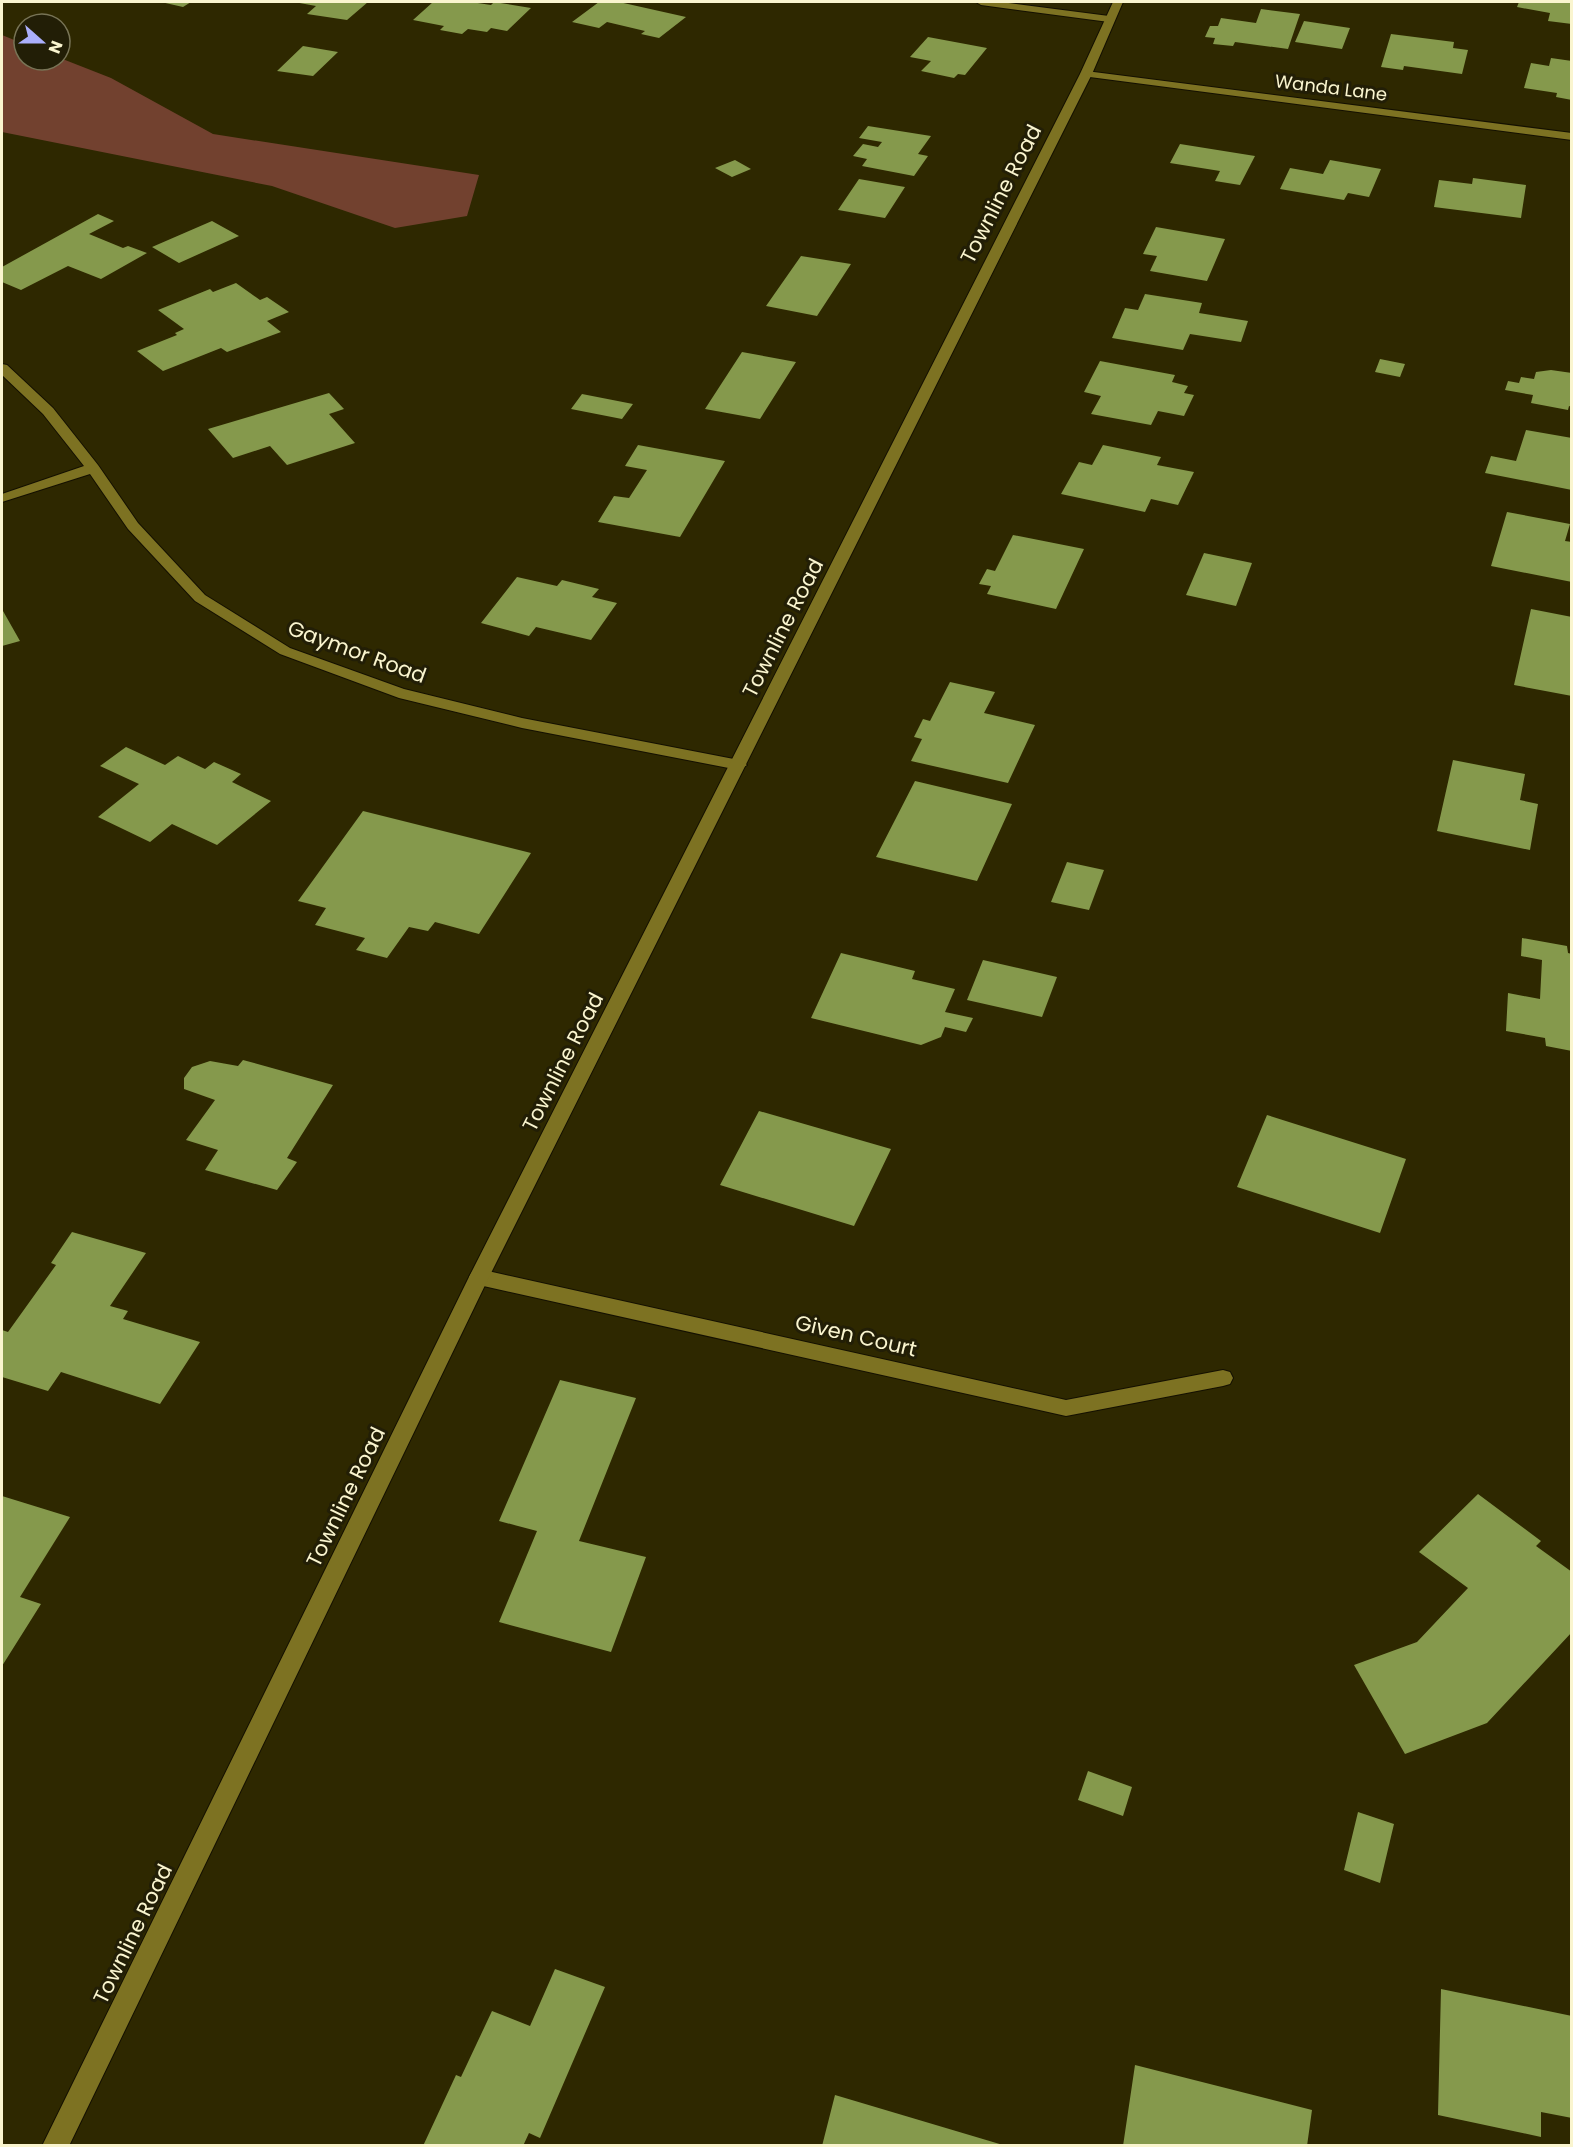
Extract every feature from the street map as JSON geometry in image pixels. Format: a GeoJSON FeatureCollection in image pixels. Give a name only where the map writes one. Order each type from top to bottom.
{"type":"FeatureCollection","features":[{"type":"Feature","properties":{"kind":"street"},"geometry":{"type":"LineString","coordinates":[[981,2],[1109,19]]}},
{"type":"Feature","properties":{"kind":"street","name":"Townline Road"},"geometry":{"type":"LineString","coordinates":[[55,2145],[479,1276],[1086,74],[1118,2]]}},
{"type":"Feature","properties":{"kind":"street","name":"Wanda Lane"},"geometry":{"type":"LineString","coordinates":[[1086,74],[1572,137]]}},
{"type":"Feature","properties":{"kind":"street","name":"Gaymor Road"},"geometry":{"type":"LineString","coordinates":[[2,368],[48,411],[93,468],[133,526],[201,598],[285,651],[399,693],[522,723],[739,765]]}},
{"type":"Feature","properties":{"kind":"street"},"geometry":{"type":"LineString","coordinates":[[2,498],[93,468]]}},
{"type":"Feature","properties":{"kind":"street","name":"Given Court"},"geometry":{"type":"LineString","coordinates":[[479,1276],[1066,1408],[1223,1378]]}},
{"type":"Feature","properties":{"kind":"shaded area"},"geometry":{"type":"Polygon","coordinates":[[[2,35],[12,39],[12,72],[72,72],[72,63],[111,78],[213,134],[479,175],[467,216],[395,228],[272,186],[2,132],[2,35]]]}},
{"type":"Feature","properties":{"kind":"building"},"geometry":{"type":"Polygon","coordinates":[[[161,2],[191,2],[183,7],[161,2]]]}},
{"type":"Feature","properties":{"kind":"building"},"geometry":{"type":"Polygon","coordinates":[[[294,2],[368,2],[347,20],[307,14],[316,6],[294,2]]]}},
{"type":"Feature","properties":{"kind":"building"},"geometry":{"type":"Polygon","coordinates":[[[433,2],[471,2],[491,5],[494,2],[531,8],[507,31],[491,28],[487,32],[468,29],[462,34],[440,30],[444,26],[413,20],[433,2]]]}},
{"type":"Feature","properties":{"kind":"building"},"geometry":{"type":"Polygon","coordinates":[[[599,2],[619,2],[686,17],[659,38],[641,34],[645,31],[607,22],[599,28],[572,22],[599,2]]]}},
{"type":"Feature","properties":{"kind":"building"},"geometry":{"type":"Polygon","coordinates":[[[1519,2],[1572,2],[1572,24],[1548,21],[1550,13],[1517,7],[1519,2]]]}},
{"type":"Feature","properties":{"kind":"building"},"geometry":{"type":"Polygon","coordinates":[[[1261,9],[1300,14],[1288,49],[1235,42],[1233,46],[1213,44],[1215,38],[1205,37],[1210,26],[1218,26],[1221,18],[1256,23],[1261,9]]]}},
{"type":"Feature","properties":{"kind":"building"},"geometry":{"type":"Polygon","coordinates":[[[1304,21],[1350,28],[1342,49],[1295,42],[1304,21]]]}},
{"type":"Feature","properties":{"kind":"building"},"geometry":{"type":"Polygon","coordinates":[[[1391,34],[1454,42],[1453,48],[1468,50],[1462,74],[1404,66],[1403,70],[1381,67],[1391,34]]]}},
{"type":"Feature","properties":{"kind":"building"},"geometry":{"type":"Polygon","coordinates":[[[928,37],[987,48],[965,75],[958,74],[954,78],[921,71],[931,61],[910,57],[928,37]]]}},
{"type":"Feature","properties":{"kind":"building"},"geometry":{"type":"Polygon","coordinates":[[[303,46],[338,52],[313,76],[277,71],[303,46]]]}},
{"type":"Feature","properties":{"kind":"building"},"geometry":{"type":"Polygon","coordinates":[[[1551,58],[1572,61],[1572,100],[1556,97],[1557,93],[1524,88],[1531,63],[1549,66],[1551,58]]]}},
{"type":"Feature","properties":{"kind":"building"},"geometry":{"type":"Polygon","coordinates":[[[868,126],[931,136],[918,154],[928,156],[914,176],[862,166],[867,159],[853,156],[863,144],[878,147],[882,142],[859,138],[868,126]]]}},
{"type":"Feature","properties":{"kind":"building"},"geometry":{"type":"Polygon","coordinates":[[[1180,144],[1255,156],[1240,185],[1215,181],[1220,171],[1170,163],[1180,144]]]}},
{"type":"Feature","properties":{"kind":"building"},"geometry":{"type":"Polygon","coordinates":[[[735,160],[751,169],[732,177],[715,168],[735,160]]]}},
{"type":"Feature","properties":{"kind":"building"},"geometry":{"type":"Polygon","coordinates":[[[1330,160],[1381,169],[1369,197],[1348,193],[1344,200],[1280,189],[1290,168],[1323,174],[1330,160]]]}},
{"type":"Feature","properties":{"kind":"building"},"geometry":{"type":"Polygon","coordinates":[[[1473,178],[1526,185],[1521,218],[1434,207],[1439,180],[1472,184],[1473,178]]]}},
{"type":"Feature","properties":{"kind":"building"},"geometry":{"type":"Polygon","coordinates":[[[859,179],[905,187],[885,218],[838,210],[859,179]]]}},
{"type":"Feature","properties":{"kind":"building"},"geometry":{"type":"Polygon","coordinates":[[[98,214],[114,221],[89,234],[123,248],[128,246],[147,253],[101,279],[68,266],[21,290],[2,282],[2,267],[98,214]]]}},
{"type":"Feature","properties":{"kind":"building"},"geometry":{"type":"Polygon","coordinates":[[[212,221],[239,236],[179,263],[152,247],[212,221]]]}},
{"type":"Feature","properties":{"kind":"building"},"geometry":{"type":"Polygon","coordinates":[[[1156,227],[1225,239],[1207,281],[1150,271],[1157,256],[1143,254],[1156,227]]]}},
{"type":"Feature","properties":{"kind":"building"},"geometry":{"type":"Polygon","coordinates":[[[801,256],[851,264],[817,316],[766,306],[801,256]]]}},
{"type":"Feature","properties":{"kind":"building"},"geometry":{"type":"Polygon","coordinates":[[[236,283],[260,300],[267,297],[289,312],[267,321],[281,332],[227,352],[221,348],[163,371],[137,351],[177,335],[175,333],[184,329],[158,310],[210,289],[213,292],[236,283]]]}},
{"type":"Feature","properties":{"kind":"building"},"geometry":{"type":"Polygon","coordinates":[[[1145,294],[1202,303],[1199,313],[1248,321],[1241,342],[1190,334],[1183,350],[1112,338],[1125,308],[1138,310],[1145,294]]]}},
{"type":"Feature","properties":{"kind":"building"},"geometry":{"type":"Polygon","coordinates":[[[742,352],[796,362],[760,419],[705,409],[742,352]]]}},
{"type":"Feature","properties":{"kind":"building"},"geometry":{"type":"Polygon","coordinates":[[[1380,359],[1405,364],[1400,377],[1375,372],[1380,359]]]}},
{"type":"Feature","properties":{"kind":"building"},"geometry":{"type":"Polygon","coordinates":[[[1100,361],[1175,375],[1172,382],[1188,386],[1184,393],[1194,395],[1184,416],[1158,411],[1151,425],[1091,414],[1101,396],[1084,392],[1100,361]]]}},
{"type":"Feature","properties":{"kind":"building"},"geometry":{"type":"Polygon","coordinates":[[[1551,370],[1572,373],[1572,407],[1569,406],[1568,410],[1531,403],[1533,395],[1505,390],[1508,381],[1519,383],[1521,377],[1534,379],[1536,372],[1551,370]]]}},
{"type":"Feature","properties":{"kind":"building"},"geometry":{"type":"Polygon","coordinates":[[[329,393],[344,409],[329,414],[355,443],[287,465],[270,446],[233,458],[208,429],[329,393]]]}},
{"type":"Feature","properties":{"kind":"building"},"geometry":{"type":"Polygon","coordinates":[[[582,394],[633,404],[622,419],[571,409],[582,394]]]}},
{"type":"Feature","properties":{"kind":"building"},"geometry":{"type":"Polygon","coordinates":[[[1526,430],[1572,438],[1572,490],[1485,473],[1491,456],[1516,461],[1526,430]]]}},
{"type":"Feature","properties":{"kind":"building"},"geometry":{"type":"Polygon","coordinates":[[[638,445],[725,461],[680,537],[598,522],[614,496],[629,498],[647,470],[625,466],[638,445]]]}},
{"type":"Feature","properties":{"kind":"building"},"geometry":{"type":"Polygon","coordinates":[[[1103,445],[1161,457],[1157,465],[1194,472],[1178,505],[1151,499],[1145,512],[1061,494],[1079,462],[1092,465],[1103,445]]]}},
{"type":"Feature","properties":{"kind":"building"},"geometry":{"type":"Polygon","coordinates":[[[1507,512],[1570,524],[1565,541],[1572,542],[1572,582],[1491,566],[1507,512]]]}},
{"type":"Feature","properties":{"kind":"building"},"geometry":{"type":"Polygon","coordinates":[[[1013,535],[1084,549],[1056,609],[987,594],[991,586],[979,584],[987,569],[995,571],[1013,535]]]}},
{"type":"Feature","properties":{"kind":"building"},"geometry":{"type":"Polygon","coordinates":[[[1204,553],[1252,563],[1236,606],[1186,595],[1204,553]]]}},
{"type":"Feature","properties":{"kind":"building"},"geometry":{"type":"Polygon","coordinates":[[[517,577],[557,586],[562,580],[599,589],[592,597],[617,603],[591,640],[536,627],[529,636],[481,623],[517,577]]]}},
{"type":"Feature","properties":{"kind":"building"},"geometry":{"type":"Polygon","coordinates":[[[1531,609],[1572,617],[1572,696],[1514,685],[1531,609]]]}},
{"type":"Feature","properties":{"kind":"building"},"geometry":{"type":"Polygon","coordinates":[[[2,612],[20,641],[2,646],[2,612]]]}},
{"type":"Feature","properties":{"kind":"building"},"geometry":{"type":"Polygon","coordinates":[[[950,682],[995,692],[984,713],[1035,725],[1008,783],[911,761],[922,739],[914,737],[923,719],[930,721],[950,682]]]}},
{"type":"Feature","properties":{"kind":"building"},"geometry":{"type":"Polygon","coordinates":[[[126,747],[165,765],[178,756],[205,769],[214,762],[241,774],[232,782],[271,801],[217,845],[172,824],[150,842],[98,817],[139,784],[100,766],[126,747]]]}},
{"type":"Feature","properties":{"kind":"building"},"geometry":{"type":"Polygon","coordinates":[[[1453,760],[1525,774],[1520,800],[1538,804],[1530,850],[1437,831],[1453,760]]]}},
{"type":"Feature","properties":{"kind":"building"},"geometry":{"type":"Polygon","coordinates":[[[915,781],[1012,804],[977,881],[876,857],[915,781]]]}},
{"type":"Feature","properties":{"kind":"building"},"geometry":{"type":"Polygon","coordinates":[[[363,811],[531,853],[479,934],[435,922],[428,931],[409,927],[387,958],[356,950],[365,938],[315,925],[326,908],[298,901],[363,811]]]}},
{"type":"Feature","properties":{"kind":"building"},"geometry":{"type":"Polygon","coordinates":[[[1067,862],[1104,870],[1089,910],[1051,902],[1067,862]]]}},
{"type":"Feature","properties":{"kind":"building"},"geometry":{"type":"Polygon","coordinates":[[[1522,938],[1567,946],[1568,953],[1572,954],[1572,1051],[1546,1046],[1545,1038],[1506,1031],[1508,993],[1540,999],[1542,960],[1521,956],[1522,938]]]}},
{"type":"Feature","properties":{"kind":"building"},"geometry":{"type":"Polygon","coordinates":[[[841,953],[915,971],[912,979],[955,989],[945,1012],[973,1018],[966,1032],[945,1027],[941,1037],[921,1045],[811,1018],[841,953]]]}},
{"type":"Feature","properties":{"kind":"building"},"geometry":{"type":"Polygon","coordinates":[[[983,960],[1057,977],[1042,1017],[967,1000],[983,960]]]}},
{"type":"Feature","properties":{"kind":"building"},"geometry":{"type":"Polygon","coordinates":[[[243,1060],[333,1085],[287,1158],[297,1162],[277,1190],[205,1170],[218,1150],[186,1140],[215,1100],[184,1089],[184,1078],[192,1067],[210,1061],[238,1066],[243,1060]]]}},
{"type":"Feature","properties":{"kind":"building"},"geometry":{"type":"Polygon","coordinates":[[[759,1111],[891,1149],[854,1226],[720,1185],[759,1111]]]}},
{"type":"Feature","properties":{"kind":"building"},"geometry":{"type":"Polygon","coordinates":[[[1267,1115],[1406,1159],[1380,1233],[1237,1187],[1267,1115]]]}},
{"type":"Feature","properties":{"kind":"building"},"geometry":{"type":"Polygon","coordinates":[[[72,1232],[146,1253],[110,1306],[128,1311],[123,1319],[200,1342],[160,1404],[61,1372],[48,1391],[2,1377],[2,1330],[8,1332],[56,1265],[51,1263],[72,1232]]]}},
{"type":"Feature","properties":{"kind":"building"},"geometry":{"type":"Polygon","coordinates":[[[560,1380],[636,1398],[579,1541],[646,1557],[611,1652],[499,1622],[537,1531],[499,1521],[560,1380]]]}},
{"type":"Feature","properties":{"kind":"building"},"geometry":{"type":"Polygon","coordinates":[[[1478,1494],[1541,1541],[1536,1546],[1572,1572],[1572,1632],[1487,1723],[1405,1754],[1354,1665],[1417,1642],[1468,1588],[1419,1552],[1478,1494]]]}},
{"type":"Feature","properties":{"kind":"building"},"geometry":{"type":"Polygon","coordinates":[[[2,1496],[70,1517],[20,1597],[41,1604],[2,1666],[2,1496]]]}},
{"type":"Feature","properties":{"kind":"building"},"geometry":{"type":"Polygon","coordinates":[[[1088,1771],[1132,1787],[1123,1816],[1078,1800],[1088,1771]]]}},
{"type":"Feature","properties":{"kind":"building"},"geometry":{"type":"Polygon","coordinates":[[[1358,1812],[1394,1824],[1380,1883],[1344,1870],[1358,1812]]]}},
{"type":"Feature","properties":{"kind":"building"},"geometry":{"type":"Polygon","coordinates":[[[555,1969],[605,1987],[540,2138],[529,2133],[523,2146],[423,2146],[456,2075],[461,2077],[492,2011],[530,2026],[555,1969]]]}},
{"type":"Feature","properties":{"kind":"building"},"geometry":{"type":"Polygon","coordinates":[[[1441,1989],[1572,2016],[1572,2118],[1541,2112],[1541,2137],[1438,2115],[1441,1989]]]}},
{"type":"Feature","properties":{"kind":"building"},"geometry":{"type":"Polygon","coordinates":[[[1135,2065],[1312,2110],[1307,2146],[1123,2146],[1135,2065]]]}},
{"type":"Feature","properties":{"kind":"building"},"geometry":{"type":"Polygon","coordinates":[[[835,2095],[1003,2145],[1003,2146],[822,2146],[835,2095]]]}}]}
